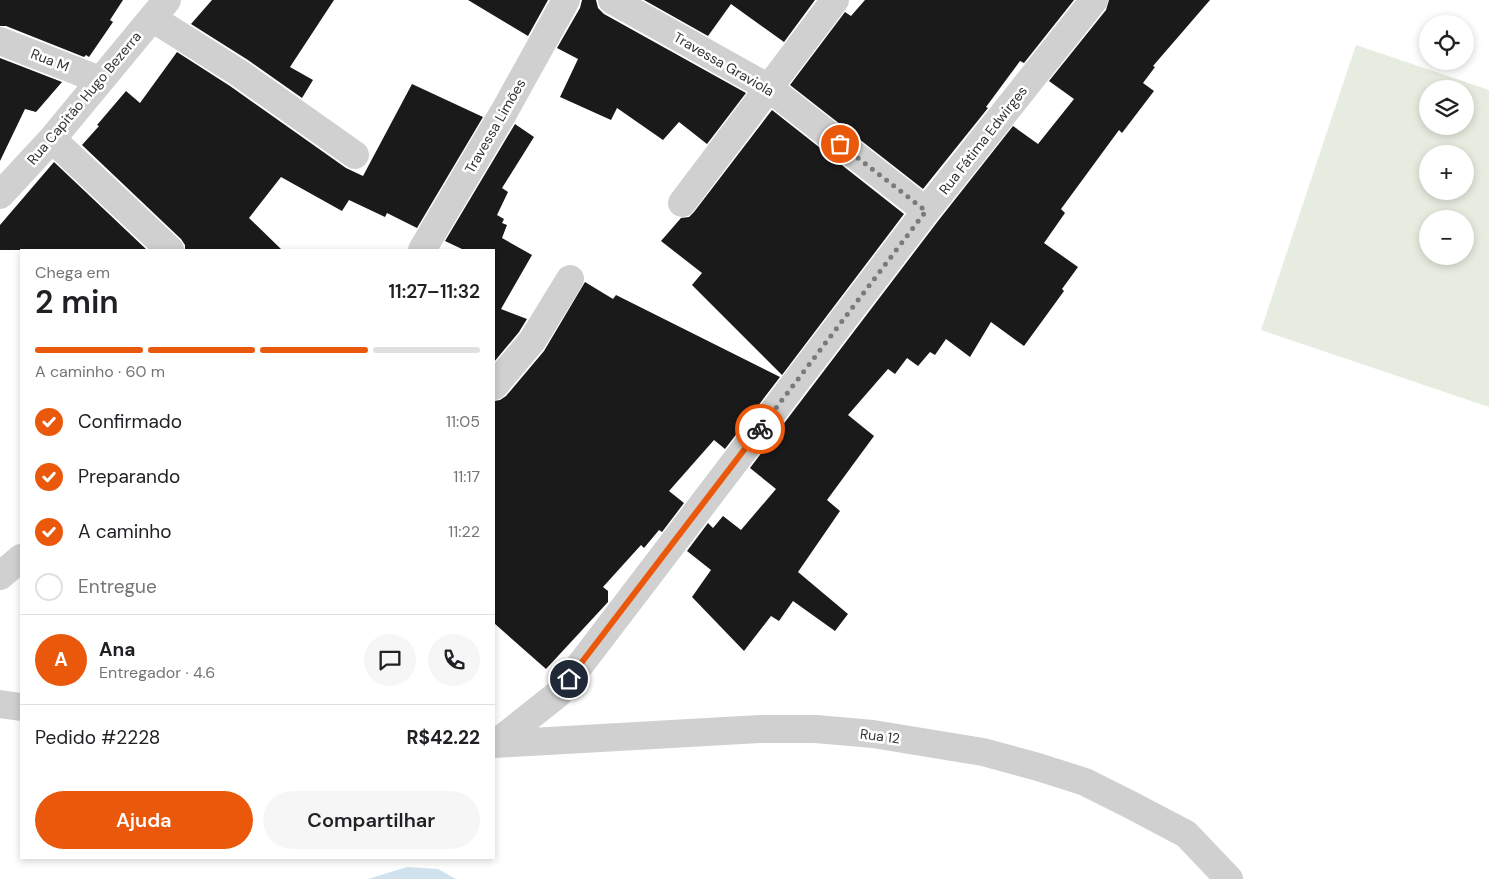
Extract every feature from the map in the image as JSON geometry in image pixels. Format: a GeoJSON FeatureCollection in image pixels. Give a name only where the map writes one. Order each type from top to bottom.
{"type":"FeatureCollection","features":[{"type":"Feature","properties":{"kind":"street","name":"Travessa Limões"},"geometry":{"type":"LineString","coordinates":[[423,249],[505,110],[566,0]]}},
{"type":"Feature","properties":{"kind":"street","name":"Travessa Graviola"},"geometry":{"type":"LineString","coordinates":[[612,0],[768,88],[926,211]]}},
{"type":"Feature","properties":{"kind":"street"},"geometry":{"type":"LineString","coordinates":[[682,203],[835,0]]}},
{"type":"Feature","properties":{"kind":"street","name":"Rua Fátima Edwirges"},"geometry":{"type":"LineString","coordinates":[[495,741],[558,694],[926,211],[1094,0]]}},
{"type":"Feature","properties":{"kind":"street"},"geometry":{"type":"LineString","coordinates":[[160,9],[238,72],[355,156]]}},
{"type":"Feature","properties":{"kind":"street","name":"Rua Capitão Hugo Bezerra"},"geometry":{"type":"LineString","coordinates":[[0,195],[52,139],[160,9]]}},
{"type":"Feature","properties":{"kind":"street","name":"Rua M"},"geometry":{"type":"LineString","coordinates":[[0,41],[100,80]]}},
{"type":"Feature","properties":{"kind":"street"},"geometry":{"type":"LineString","coordinates":[[52,139],[169,249]]}},
{"type":"Feature","properties":{"kind":"street"},"geometry":{"type":"LineString","coordinates":[[495,385],[532,340],[570,278]]}},
{"type":"Feature","properties":{"kind":"street"},"geometry":{"type":"LineString","coordinates":[[0,576],[20,559]]}},
{"type":"Feature","properties":{"kind":"street"},"geometry":{"type":"LineString","coordinates":[[0,704],[20,707]]}},
{"type":"Feature","properties":{"kind":"street","name":"Rua 12"},"geometry":{"type":"LineString","coordinates":[[495,742],[760,729],[816,730],[873,734],[983,752],[1038,766],[1085,782],[1131,805],[1186,834],[1229,879]]}},
{"type":"Feature","properties":{"kind":"shaded area"},"geometry":{"type":"Polygon","coordinates":[[[1356,45],[1419,66],[1419,70],[1430,70],[1459,80],[1419,80],[1419,135],[1474,135],[1474,85],[1489,90],[1489,407],[1261,330],[1356,45]]]}},
{"type":"Feature","properties":{"kind":"water"},"geometry":{"type":"Polygon","coordinates":[[[407,867],[438,869],[456,879],[368,879],[407,867]]]}},
{"type":"Feature","properties":{"kind":"building"},"geometry":{"type":"Polygon","coordinates":[[[0,0],[123,0],[110,20],[113,22],[89,57],[86,55],[84,57],[6,26],[0,26],[0,0]]]}},
{"type":"Feature","properties":{"kind":"building"},"geometry":{"type":"Polygon","coordinates":[[[212,0],[334,0],[290,67],[313,80],[302,98],[248,60],[191,24],[212,0]]]}},
{"type":"Feature","properties":{"kind":"building"},"geometry":{"type":"Polygon","coordinates":[[[468,0],[548,0],[528,36],[468,0]]]}},
{"type":"Feature","properties":{"kind":"building"},"geometry":{"type":"Polygon","coordinates":[[[582,0],[596,0],[598,8],[604,14],[746,93],[707,144],[679,122],[663,140],[617,108],[611,120],[560,97],[578,59],[557,48],[580,8],[582,0]]]}},
{"type":"Feature","properties":{"kind":"building"},"geometry":{"type":"Polygon","coordinates":[[[644,0],[815,0],[784,42],[731,4],[708,36],[644,0]]]}},
{"type":"Feature","properties":{"kind":"building"},"geometry":{"type":"Polygon","coordinates":[[[865,0],[1074,0],[1024,63],[1020,61],[986,107],[988,108],[923,189],[790,85],[845,12],[851,16],[865,0]]]}},
{"type":"Feature","properties":{"kind":"building"},"geometry":{"type":"Polygon","coordinates":[[[1109,0],[1210,0],[1153,66],[1155,67],[1143,83],[1154,91],[1122,133],[1119,130],[1061,209],[1065,213],[1044,243],[1078,267],[1062,289],[1064,291],[1024,346],[991,322],[970,357],[946,339],[935,355],[930,352],[918,366],[907,358],[895,374],[888,369],[848,415],[874,436],[827,500],[840,511],[798,572],[848,614],[835,631],[793,601],[779,621],[771,616],[744,651],[692,597],[711,570],[687,551],[708,523],[713,528],[723,516],[741,530],[776,489],[750,468],[938,221],[1013,126],[1038,144],[1074,99],[1049,81],[1106,10],[1109,0]]]}},
{"type":"Feature","properties":{"kind":"building"},"geometry":{"type":"Polygon","coordinates":[[[177,52],[230,86],[346,168],[363,176],[412,84],[483,117],[417,228],[387,213],[385,217],[349,200],[342,211],[281,177],[249,218],[281,249],[185,249],[181,239],[82,145],[126,91],[140,103],[177,52]]]}},
{"type":"Feature","properties":{"kind":"building"},"geometry":{"type":"Polygon","coordinates":[[[0,58],[62,82],[36,112],[25,109],[0,161],[0,58]]]}},
{"type":"Feature","properties":{"kind":"building"},"geometry":{"type":"Polygon","coordinates":[[[772,110],[904,214],[782,375],[692,285],[702,273],[661,241],[681,218],[689,217],[694,212],[772,110]]]}},
{"type":"Feature","properties":{"kind":"building"},"geometry":{"type":"Polygon","coordinates":[[[515,124],[534,137],[502,188],[508,192],[497,215],[504,219],[502,223],[507,225],[502,238],[532,255],[501,309],[527,319],[519,332],[495,361],[495,249],[462,249],[445,241],[515,124]]]}},
{"type":"Feature","properties":{"kind":"building"},"geometry":{"type":"Polygon","coordinates":[[[54,162],[146,249],[0,250],[0,225],[54,162]]]}},
{"type":"Feature","properties":{"kind":"building"},"geometry":{"type":"Polygon","coordinates":[[[585,282],[613,299],[616,295],[780,377],[725,449],[714,440],[669,491],[684,503],[662,532],[659,530],[644,548],[641,545],[603,587],[608,591],[608,602],[546,669],[495,624],[495,401],[506,396],[544,351],[585,282]]]}},
{"type":"Feature","properties":{"kind":"way so far"},"geometry":{"type":"LineString","coordinates":[[760,429],[926,211],[840,144]]}},
{"type":"Feature","properties":{"kind":"route"},"geometry":{"type":"LineString","coordinates":[[569,679],[760,429]]}}]}
